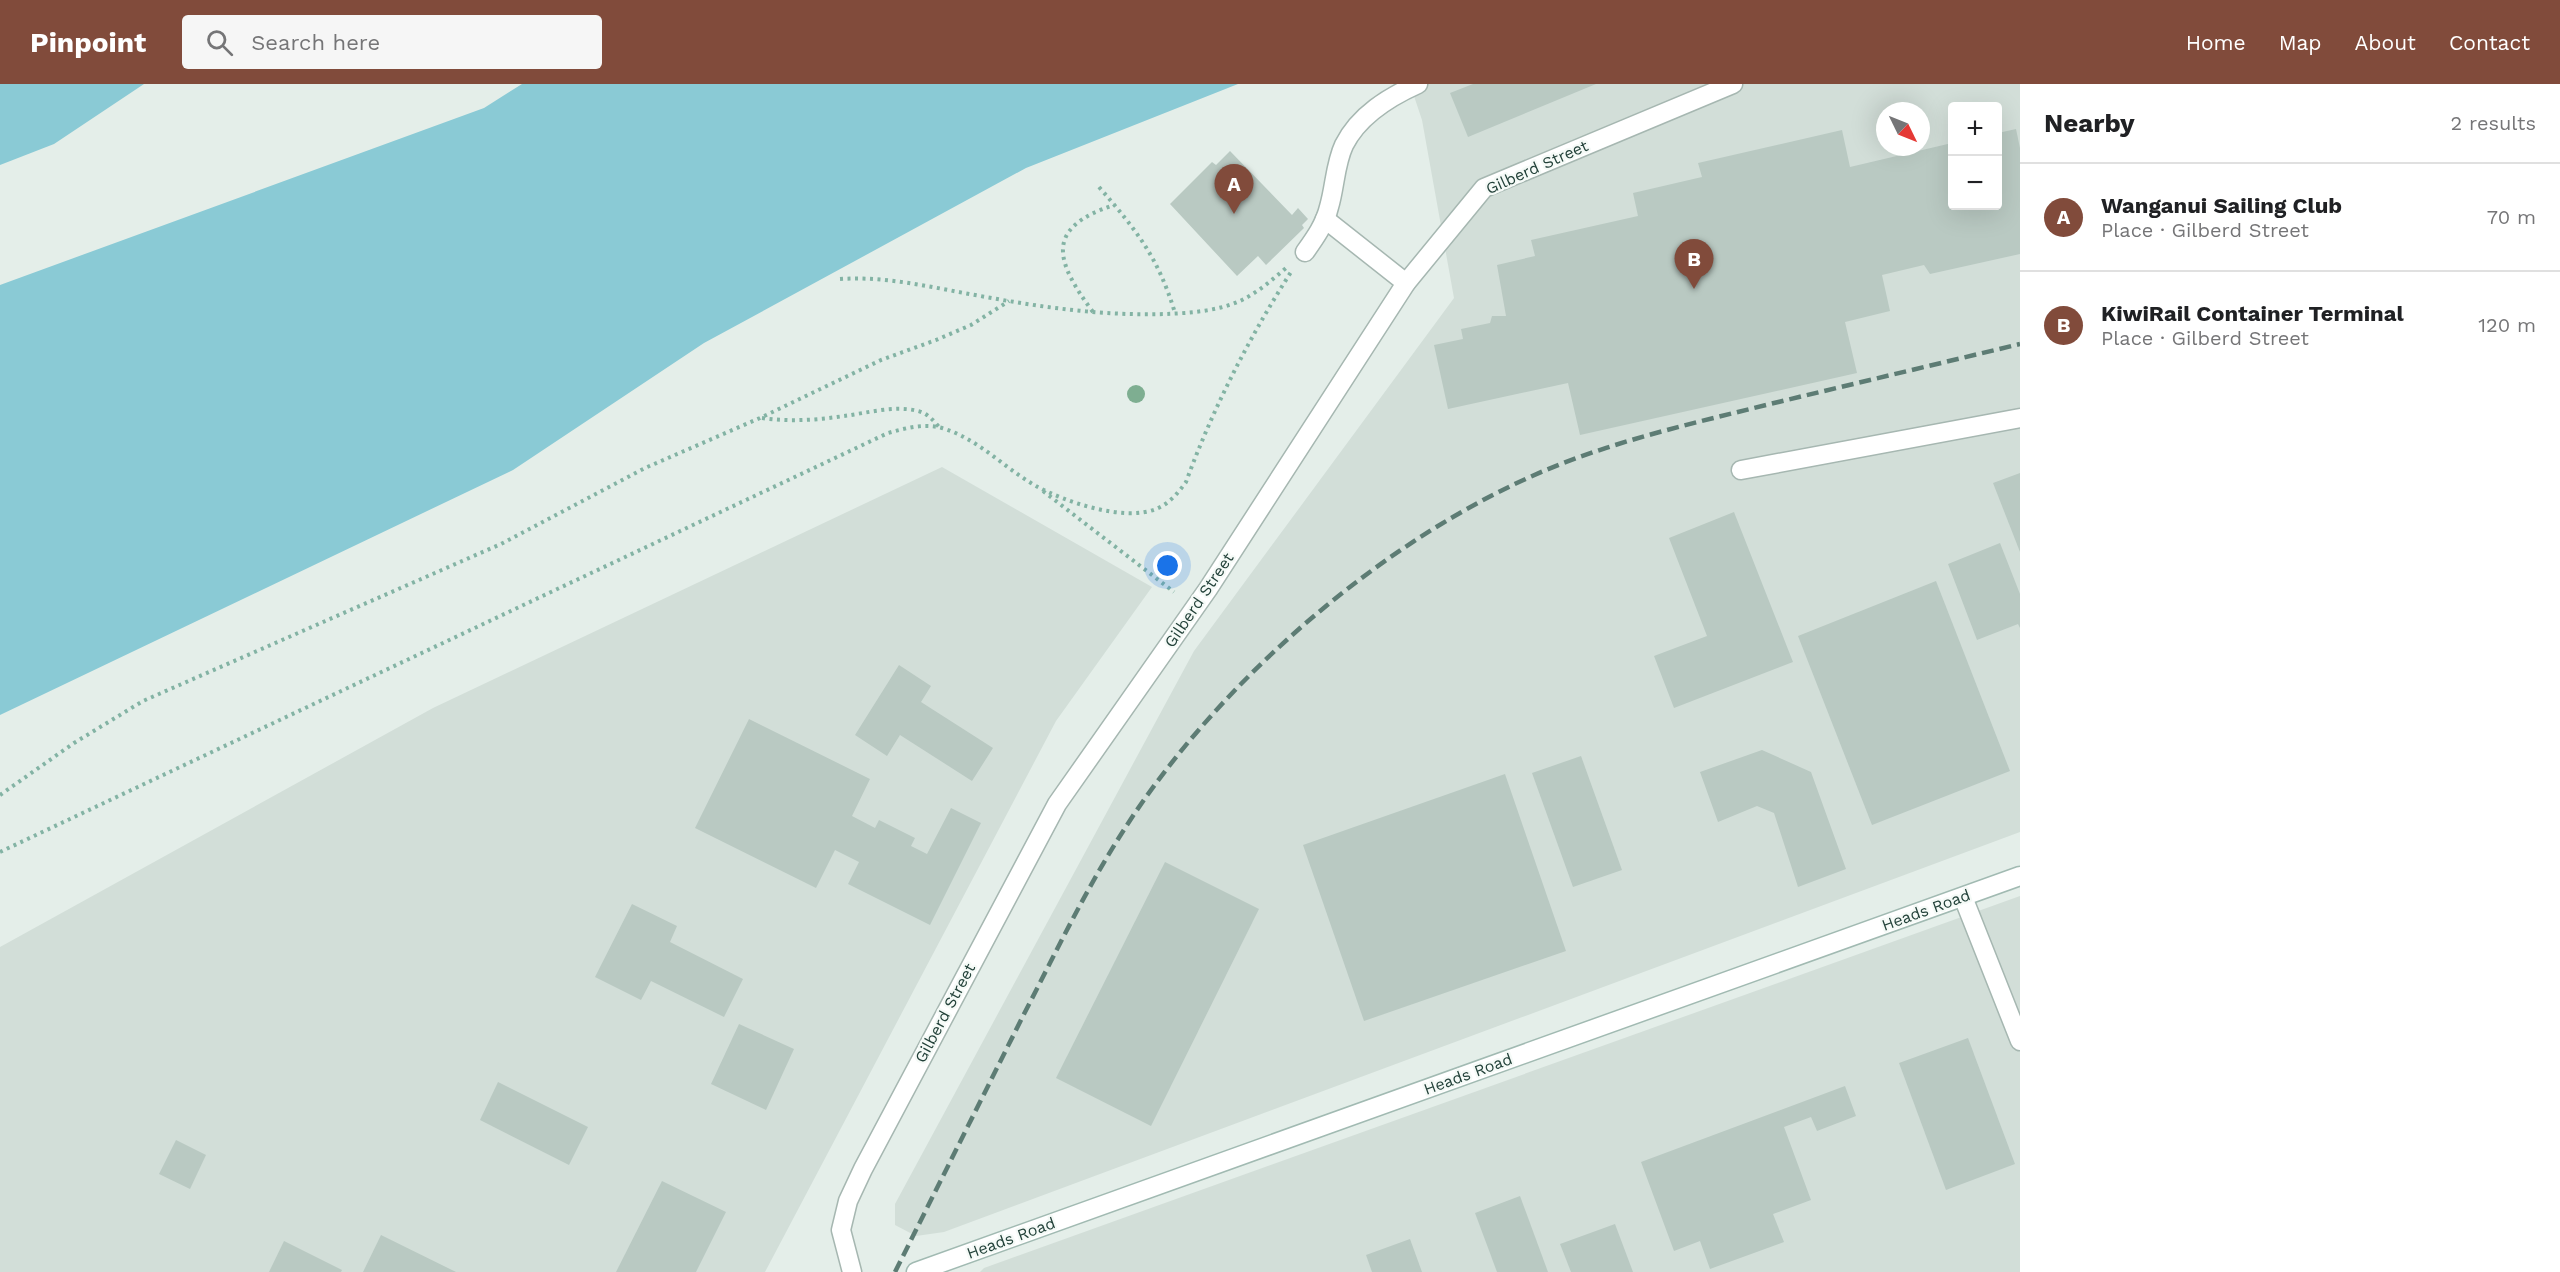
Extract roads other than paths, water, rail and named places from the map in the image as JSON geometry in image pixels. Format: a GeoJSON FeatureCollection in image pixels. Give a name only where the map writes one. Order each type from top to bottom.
{"type":"FeatureCollection","features":[{"type":"Feature","properties":{"kind":"street"},"geometry":{"type":"LineString","coordinates":[[1305,252],[1325,219],[1345,144],[1371,111],[1396,94],[1418,84]]}},
{"type":"Feature","properties":{"kind":"street","name":"Gilberd Street"},"geometry":{"type":"LineString","coordinates":[[852,1272],[842,1230],[848,1201],[862,1169],[1057,804],[1195,608],[1406,283],[1484,188],[1733,84]]}},
{"type":"Feature","properties":{"kind":"street"},"geometry":{"type":"LineString","coordinates":[[1325,219],[1406,283]]}},
{"type":"Feature","properties":{"kind":"street"},"geometry":{"type":"LineString","coordinates":[[1741,470],[2020,418]]}},
{"type":"Feature","properties":{"kind":"street","name":"Heads Road"},"geometry":{"type":"LineString","coordinates":[[916,1272],[2020,876]]}},
{"type":"Feature","properties":{"kind":"street"},"geometry":{"type":"LineString","coordinates":[[1963,897],[2020,1041]]}},
{"type":"Feature","properties":{"kind":"water"},"geometry":{"type":"Polygon","coordinates":[[[0,84],[144,84],[54,144],[0,165],[0,84]]]}},
{"type":"Feature","properties":{"kind":"water"},"geometry":{"type":"Polygon","coordinates":[[[522,84],[1238,84],[1026,168],[704,343],[513,470],[0,715],[0,285],[484,108],[522,84]]]}},
{"type":"Feature","properties":{"kind":"railway"},"geometry":{"type":"LineString","coordinates":[[895,1272],[1059,946],[1094,879],[1120,836],[1159,780],[1203,725],[1253,672],[1307,622],[1364,576],[1423,535],[1484,499],[1573,459],[1685,425],[2020,344]]}},
{"type":"Feature","properties":{"kind":"place","name":"Wanganui Sailing Club"},"geometry":{"type":"Point","coordinates":[1234,214]}},
{"type":"Feature","properties":{"kind":"place","name":"KiwiRail Container Terminal"},"geometry":{"type":"Point","coordinates":[1694,289]}}]}
